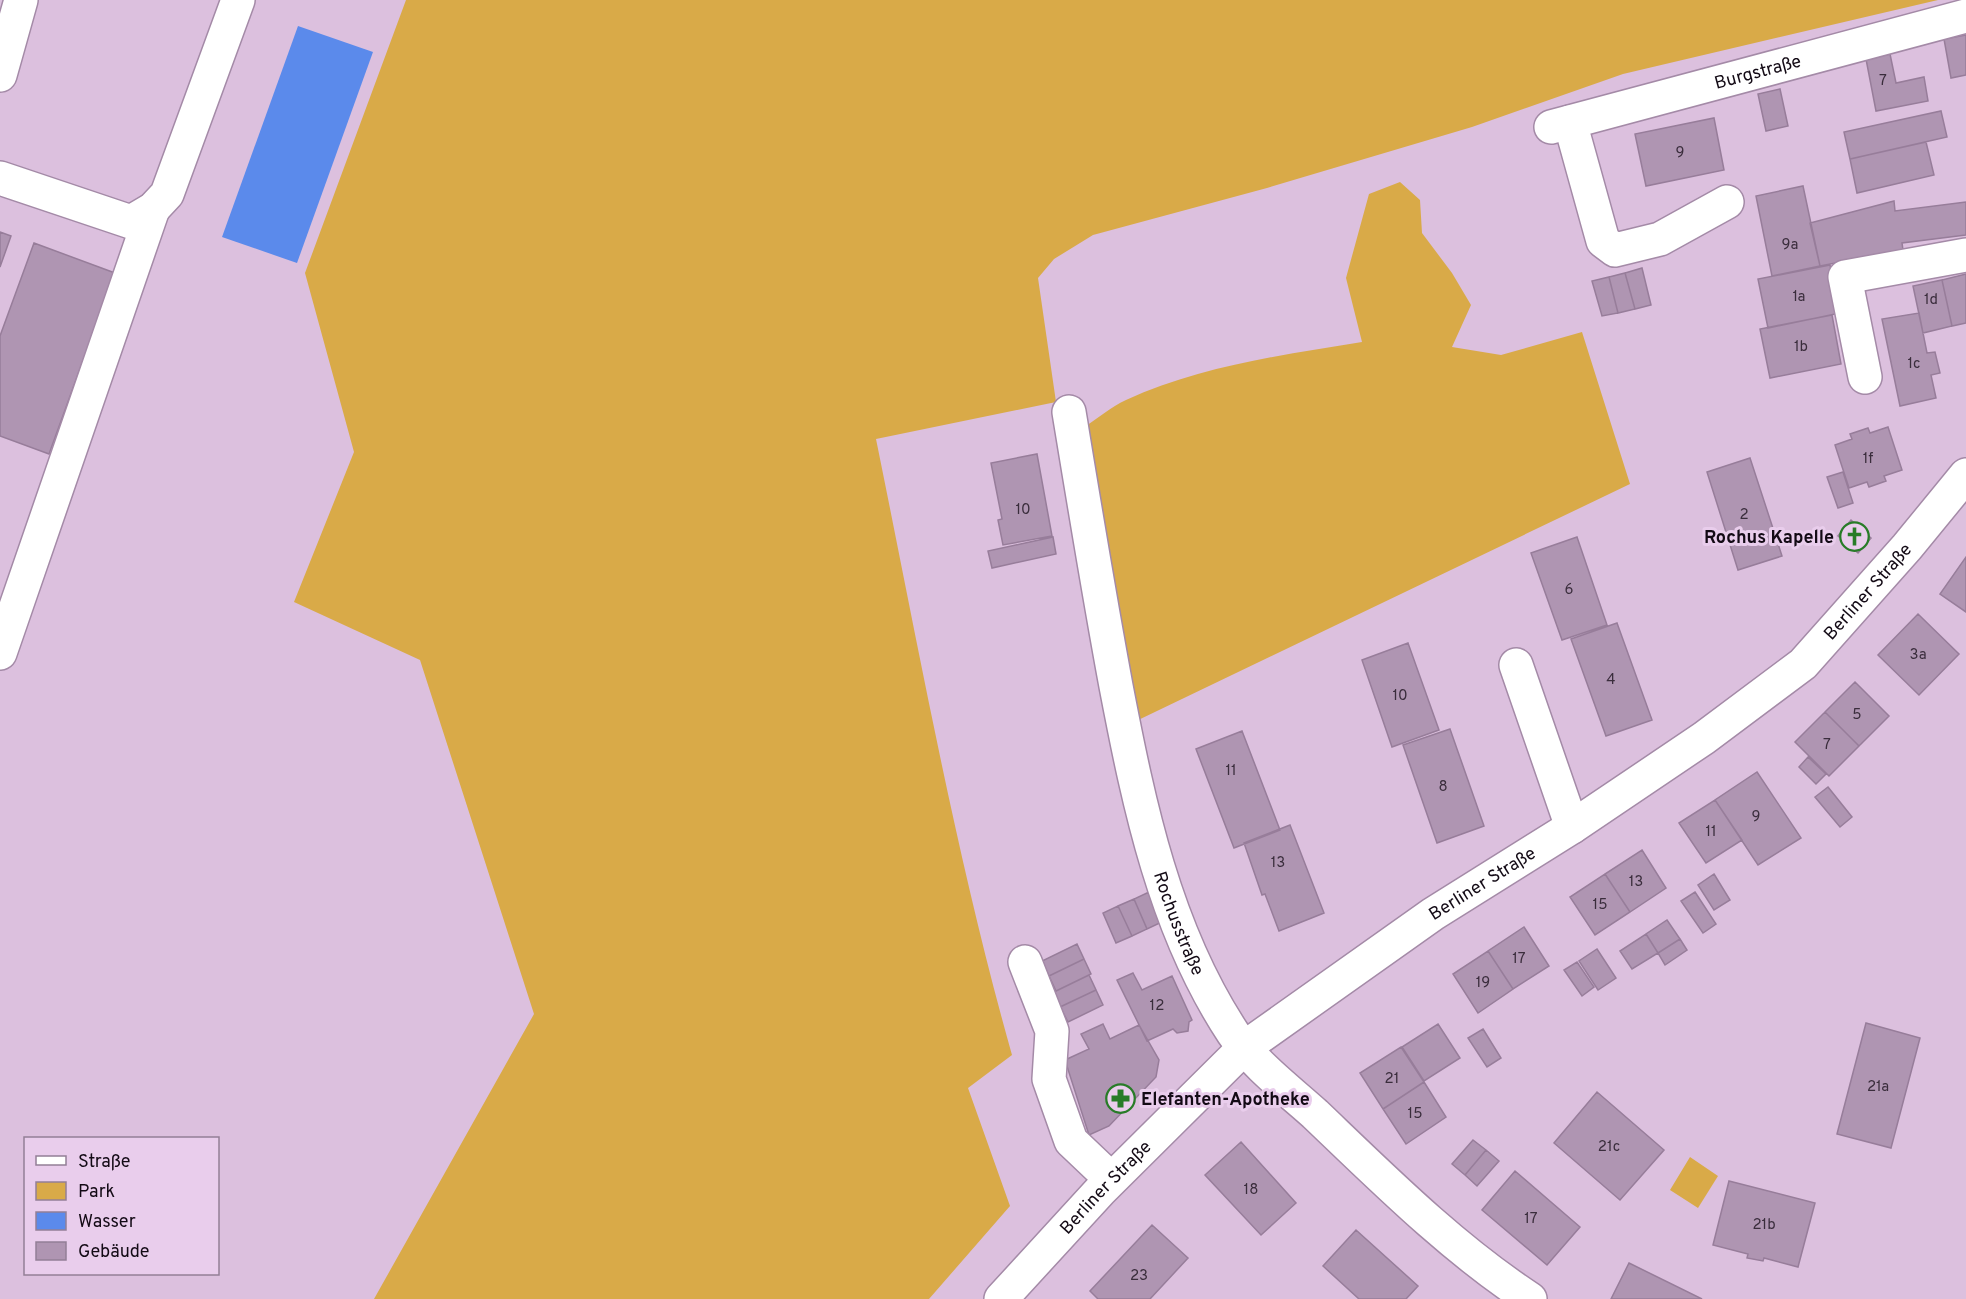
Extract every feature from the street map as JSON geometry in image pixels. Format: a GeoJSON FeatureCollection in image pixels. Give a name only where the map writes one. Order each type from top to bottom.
{"type":"FeatureCollection","features":[{"type":"Feature","properties":{"kind":"street"},"geometry":{"type":"LineString","coordinates":[[0,75],[21,0]]}},
{"type":"Feature","properties":{"kind":"street"},"geometry":{"type":"LineString","coordinates":[[0,178],[131,222],[153,209],[167,194],[238,0]]}},
{"type":"Feature","properties":{"kind":"street","name":"Burgstraße"},"geometry":{"type":"LineString","coordinates":[[1727,202],[1660,239],[1615,250],[1603,242],[1560,125],[1966,16]]}},
{"type":"Feature","properties":{"kind":"street"},"geometry":{"type":"LineString","coordinates":[[0,653],[153,209]]}},
{"type":"Feature","properties":{"kind":"street"},"geometry":{"type":"LineString","coordinates":[[1865,377],[1845,277],[1966,255]]}},
{"type":"Feature","properties":{"kind":"street","name":"Rochusstraße"},"geometry":{"type":"LineString","coordinates":[[1070,411],[1101,608],[1134,780],[1159,870],[1191,957],[1244,1048],[1371,1167],[1498,1278],[1530,1299]]}},
{"type":"Feature","properties":{"kind":"street","name":"Berliner Straße"},"geometry":{"type":"LineString","coordinates":[[1001,1299],[1111,1179],[1244,1048],[1433,914],[1572,827],[1704,738],[1803,664],[1840,625],[1966,475]]}},
{"type":"Feature","properties":{"kind":"street"},"geometry":{"type":"LineString","coordinates":[[1516,665],[1572,827]]}},
{"type":"Feature","properties":{"kind":"street"},"geometry":{"type":"LineString","coordinates":[[1025,962],[1052,1031],[1049,1079],[1071,1141],[1111,1179]]}},
{"type":"Feature","properties":{"kind":"green space"},"geometry":{"type":"Polygon","coordinates":[[[406,0],[1938,0],[1623,74],[1472,127],[1267,188],[1093,235],[1054,259],[1038,278],[1056,402],[876,439],[955,826],[1012,1055],[968,1088],[1010,1206],[929,1299],[374,1299],[534,1014],[420,660],[294,602],[354,452],[305,273],[406,0]]]}},
{"type":"Feature","properties":{"kind":"green space"},"geometry":{"type":"Polygon","coordinates":[[[1400,182],[1420,200],[1422,233],[1452,273],[1471,305],[1452,347],[1501,355],[1582,332],[1630,484],[1132,723],[1083,428],[1126,400],[1183,378],[1242,363],[1362,342],[1346,278],[1369,194],[1400,182]]]}},
{"type":"Feature","properties":{"kind":"green space"},"geometry":{"type":"Polygon","coordinates":[[[1690,1157],[1718,1176],[1698,1208],[1670,1190],[1690,1157]]]}},
{"type":"Feature","properties":{"kind":"water"},"geometry":{"type":"Polygon","coordinates":[[[298,26],[373,52],[297,263],[222,237],[298,26]]]}},
{"type":"Feature","properties":{"kind":"building"},"geometry":{"type":"Polygon","coordinates":[[[1966,35],[1966,75],[1951,78],[1944,39],[1966,35]]]}},
{"type":"Feature","properties":{"kind":"building"},"geometry":{"type":"Polygon","coordinates":[[[1890,54],[1896,83],[1924,77],[1928,101],[1876,111],[1866,59],[1890,54]]]}},
{"type":"Feature","properties":{"kind":"building"},"geometry":{"type":"Polygon","coordinates":[[[1780,89],[1788,126],[1766,131],[1758,94],[1780,89]]]}},
{"type":"Feature","properties":{"kind":"building"},"geometry":{"type":"Polygon","coordinates":[[[1941,111],[1947,137],[1850,159],[1844,132],[1941,111]]]}},
{"type":"Feature","properties":{"kind":"building"},"geometry":{"type":"Polygon","coordinates":[[[1714,118],[1724,170],[1646,186],[1635,134],[1714,118]]]}},
{"type":"Feature","properties":{"kind":"building"},"geometry":{"type":"Polygon","coordinates":[[[1926,142],[1934,175],[1857,193],[1850,159],[1926,142]]]}},
{"type":"Feature","properties":{"kind":"building"},"geometry":{"type":"Polygon","coordinates":[[[1803,186],[1820,266],[1772,276],[1756,196],[1803,186]]]}},
{"type":"Feature","properties":{"kind":"building"},"geometry":{"type":"Polygon","coordinates":[[[1894,201],[1895,211],[1966,202],[1966,235],[1902,243],[1903,250],[1820,266],[1810,223],[1894,201]]]}},
{"type":"Feature","properties":{"kind":"building"},"geometry":{"type":"Polygon","coordinates":[[[0,232],[11,236],[0,267],[0,232]]]}},
{"type":"Feature","properties":{"kind":"building"},"geometry":{"type":"Polygon","coordinates":[[[34,243],[115,273],[49,454],[0,436],[0,336],[34,243]]]}},
{"type":"Feature","properties":{"kind":"building"},"geometry":{"type":"Polygon","coordinates":[[[1830,265],[1840,313],[1768,328],[1758,279],[1830,265]]]}},
{"type":"Feature","properties":{"kind":"building"},"geometry":{"type":"Polygon","coordinates":[[[1642,268],[1651,305],[1635,309],[1625,273],[1642,268]]]}},
{"type":"Feature","properties":{"kind":"building"},"geometry":{"type":"Polygon","coordinates":[[[1625,273],[1635,309],[1618,313],[1609,277],[1625,273]]]}},
{"type":"Feature","properties":{"kind":"building"},"geometry":{"type":"Polygon","coordinates":[[[1966,274],[1966,323],[1952,326],[1942,280],[1966,274]]]}},
{"type":"Feature","properties":{"kind":"building"},"geometry":{"type":"Polygon","coordinates":[[[1609,277],[1618,313],[1602,316],[1592,281],[1609,277]]]}},
{"type":"Feature","properties":{"kind":"building"},"geometry":{"type":"Polygon","coordinates":[[[1942,280],[1952,326],[1923,333],[1913,286],[1942,280]]]}},
{"type":"Feature","properties":{"kind":"building"},"geometry":{"type":"Polygon","coordinates":[[[1919,313],[1927,353],[1935,352],[1940,373],[1931,375],[1936,398],[1900,406],[1882,319],[1919,313]]]}},
{"type":"Feature","properties":{"kind":"building"},"geometry":{"type":"Polygon","coordinates":[[[1832,315],[1841,364],[1770,378],[1760,329],[1832,315]]]}},
{"type":"Feature","properties":{"kind":"building"},"geometry":{"type":"Polygon","coordinates":[[[1888,427],[1902,470],[1884,476],[1886,481],[1869,487],[1867,482],[1849,488],[1835,445],[1852,439],[1850,434],[1868,428],[1870,433],[1888,427]]]}},
{"type":"Feature","properties":{"kind":"building"},"geometry":{"type":"Polygon","coordinates":[[[1037,454],[1052,536],[1003,545],[998,520],[1002,519],[991,463],[1037,454]]]}},
{"type":"Feature","properties":{"kind":"building"},"geometry":{"type":"Polygon","coordinates":[[[1750,458],[1782,556],[1738,570],[1707,472],[1750,458]]]}},
{"type":"Feature","properties":{"kind":"building"},"geometry":{"type":"Polygon","coordinates":[[[1843,472],[1853,503],[1838,508],[1827,477],[1843,472]]]}},
{"type":"Feature","properties":{"kind":"building","name":"Rochus Kapelle"},"geometry":{"type":"Polygon","coordinates":[[[1851,520],[1871,538],[1858,553],[1838,536],[1851,520]]]}},
{"type":"Feature","properties":{"kind":"building"},"geometry":{"type":"Polygon","coordinates":[[[1053,537],[1056,554],[992,568],[988,551],[1053,537]]]}},
{"type":"Feature","properties":{"kind":"building"},"geometry":{"type":"Polygon","coordinates":[[[1577,537],[1607,625],[1562,640],[1531,553],[1577,537]]]}},
{"type":"Feature","properties":{"kind":"building"},"geometry":{"type":"Polygon","coordinates":[[[1966,557],[1966,612],[1940,594],[1966,557]]]}},
{"type":"Feature","properties":{"kind":"building"},"geometry":{"type":"Polygon","coordinates":[[[1918,614],[1959,654],[1919,695],[1878,655],[1918,614]]]}},
{"type":"Feature","properties":{"kind":"building"},"geometry":{"type":"Polygon","coordinates":[[[1617,623],[1652,720],[1606,736],[1571,639],[1617,623]]]}},
{"type":"Feature","properties":{"kind":"building"},"geometry":{"type":"Polygon","coordinates":[[[1408,643],[1439,730],[1392,747],[1362,660],[1408,643]]]}},
{"type":"Feature","properties":{"kind":"building"},"geometry":{"type":"Polygon","coordinates":[[[1855,682],[1889,716],[1859,746],[1825,712],[1855,682]]]}},
{"type":"Feature","properties":{"kind":"building"},"geometry":{"type":"Polygon","coordinates":[[[1825,712],[1859,746],[1829,776],[1795,742],[1825,712]]]}},
{"type":"Feature","properties":{"kind":"building"},"geometry":{"type":"Polygon","coordinates":[[[1450,729],[1484,826],[1437,843],[1403,745],[1450,729]]]}},
{"type":"Feature","properties":{"kind":"building"},"geometry":{"type":"Polygon","coordinates":[[[1242,731],[1280,830],[1234,848],[1196,749],[1242,731]]]}},
{"type":"Feature","properties":{"kind":"building"},"geometry":{"type":"Polygon","coordinates":[[[1808,757],[1826,774],[1816,784],[1799,767],[1808,757]]]}},
{"type":"Feature","properties":{"kind":"building"},"geometry":{"type":"Polygon","coordinates":[[[1757,772],[1801,838],[1758,865],[1715,800],[1757,772]]]}},
{"type":"Feature","properties":{"kind":"building"},"geometry":{"type":"Polygon","coordinates":[[[1828,787],[1852,817],[1840,827],[1815,797],[1828,787]]]}},
{"type":"Feature","properties":{"kind":"building"},"geometry":{"type":"Polygon","coordinates":[[[1715,800],[1742,840],[1706,863],[1679,823],[1715,800]]]}},
{"type":"Feature","properties":{"kind":"building"},"geometry":{"type":"Polygon","coordinates":[[[1290,825],[1324,913],[1279,931],[1265,894],[1262,895],[1244,843],[1290,825]]]}},
{"type":"Feature","properties":{"kind":"building"},"geometry":{"type":"Polygon","coordinates":[[[1642,850],[1666,888],[1630,912],[1605,874],[1642,850]]]}},
{"type":"Feature","properties":{"kind":"building"},"geometry":{"type":"Polygon","coordinates":[[[1605,874],[1630,912],[1595,935],[1570,897],[1605,874]]]}},
{"type":"Feature","properties":{"kind":"building"},"geometry":{"type":"Polygon","coordinates":[[[1714,874],[1730,900],[1714,910],[1698,885],[1714,874]]]}},
{"type":"Feature","properties":{"kind":"building"},"geometry":{"type":"Polygon","coordinates":[[[1149,892],[1162,922],[1147,929],[1134,899],[1149,892]]]}},
{"type":"Feature","properties":{"kind":"building"},"geometry":{"type":"Polygon","coordinates":[[[1695,892],[1716,924],[1703,933],[1681,901],[1695,892]]]}},
{"type":"Feature","properties":{"kind":"building"},"geometry":{"type":"Polygon","coordinates":[[[1134,899],[1147,929],[1132,936],[1118,906],[1134,899]]]}},
{"type":"Feature","properties":{"kind":"building"},"geometry":{"type":"Polygon","coordinates":[[[1118,906],[1132,936],[1116,943],[1103,913],[1118,906]]]}},
{"type":"Feature","properties":{"kind":"building"},"geometry":{"type":"Polygon","coordinates":[[[1667,920],[1680,939],[1658,953],[1646,934],[1667,920]]]}},
{"type":"Feature","properties":{"kind":"building"},"geometry":{"type":"Polygon","coordinates":[[[1524,927],[1549,966],[1513,989],[1488,951],[1524,927]]]}},
{"type":"Feature","properties":{"kind":"building"},"geometry":{"type":"Polygon","coordinates":[[[1646,934],[1658,953],[1632,969],[1620,951],[1646,934]]]}},
{"type":"Feature","properties":{"kind":"building"},"geometry":{"type":"Polygon","coordinates":[[[1680,939],[1687,950],[1665,965],[1658,953],[1680,939]]]}},
{"type":"Feature","properties":{"kind":"building"},"geometry":{"type":"Polygon","coordinates":[[[1077,944],[1084,959],[1049,976],[1042,961],[1077,944]]]}},
{"type":"Feature","properties":{"kind":"building"},"geometry":{"type":"Polygon","coordinates":[[[1597,949],[1616,978],[1598,990],[1579,961],[1597,949]]]}},
{"type":"Feature","properties":{"kind":"building"},"geometry":{"type":"Polygon","coordinates":[[[1488,951],[1513,989],[1478,1013],[1453,974],[1488,951]]]}},
{"type":"Feature","properties":{"kind":"building"},"geometry":{"type":"Polygon","coordinates":[[[1084,959],[1091,974],[1056,991],[1049,976],[1084,959]]]}},
{"type":"Feature","properties":{"kind":"building"},"geometry":{"type":"Polygon","coordinates":[[[1577,962],[1594,987],[1582,996],[1564,970],[1577,962]]]}},
{"type":"Feature","properties":{"kind":"building"},"geometry":{"type":"Polygon","coordinates":[[[1133,973],[1142,990],[1172,976],[1192,1020],[1189,1022],[1188,1031],[1177,1033],[1173,1029],[1147,1041],[1117,980],[1133,973]]]}},
{"type":"Feature","properties":{"kind":"building"},"geometry":{"type":"Polygon","coordinates":[[[1089,975],[1096,990],[1060,1007],[1054,992],[1089,975]]]}},
{"type":"Feature","properties":{"kind":"building"},"geometry":{"type":"Polygon","coordinates":[[[1096,990],[1103,1005],[1068,1022],[1060,1007],[1096,990]]]}},
{"type":"Feature","properties":{"kind":"building"},"geometry":{"type":"Polygon","coordinates":[[[1866,1023],[1920,1038],[1891,1148],[1837,1134],[1866,1023]]]}},
{"type":"Feature","properties":{"kind":"building"},"geometry":{"type":"Polygon","coordinates":[[[1103,1024],[1110,1039],[1139,1025],[1159,1060],[1156,1077],[1109,1126],[1089,1135],[1065,1060],[1089,1049],[1081,1034],[1103,1024]]]}},
{"type":"Feature","properties":{"kind":"building"},"geometry":{"type":"Polygon","coordinates":[[[1438,1024],[1460,1058],[1424,1081],[1402,1047],[1438,1024]]]}},
{"type":"Feature","properties":{"kind":"building"},"geometry":{"type":"Polygon","coordinates":[[[1483,1029],[1501,1058],[1487,1067],[1468,1038],[1483,1029]]]}},
{"type":"Feature","properties":{"kind":"building"},"geometry":{"type":"Polygon","coordinates":[[[1401,1047],[1424,1082],[1383,1109],[1360,1073],[1401,1047]]]}},
{"type":"Feature","properties":{"kind":"building"},"geometry":{"type":"Polygon","coordinates":[[[1424,1082],[1446,1117],[1406,1144],[1383,1109],[1424,1082]]]}},
{"type":"Feature","properties":{"kind":"building"},"geometry":{"type":"Polygon","coordinates":[[[1597,1092],[1664,1150],[1620,1200],[1554,1143],[1597,1092]]]}},
{"type":"Feature","properties":{"kind":"building"},"geometry":{"type":"Polygon","coordinates":[[[1473,1140],[1486,1150],[1465,1175],[1452,1164],[1473,1140]]]}},
{"type":"Feature","properties":{"kind":"building"},"geometry":{"type":"Polygon","coordinates":[[[1241,1142],[1296,1203],[1261,1235],[1205,1175],[1241,1142]]]}},
{"type":"Feature","properties":{"kind":"building"},"geometry":{"type":"Polygon","coordinates":[[[1486,1150],[1499,1161],[1477,1186],[1465,1175],[1486,1150]]]}},
{"type":"Feature","properties":{"kind":"building"},"geometry":{"type":"Polygon","coordinates":[[[1515,1171],[1580,1227],[1547,1265],[1482,1210],[1515,1171]]]}},
{"type":"Feature","properties":{"kind":"building"},"geometry":{"type":"Polygon","coordinates":[[[1729,1181],[1815,1203],[1798,1267],[1764,1258],[1763,1261],[1747,1258],[1748,1254],[1713,1245],[1729,1181]]]}},
{"type":"Feature","properties":{"kind":"building"},"geometry":{"type":"Polygon","coordinates":[[[1152,1225],[1188,1258],[1150,1299],[1098,1299],[1090,1291],[1152,1225]]]}},
{"type":"Feature","properties":{"kind":"building"},"geometry":{"type":"Polygon","coordinates":[[[1356,1230],[1418,1286],[1406,1299],[1359,1299],[1323,1266],[1356,1230]]]}},
{"type":"Feature","properties":{"kind":"building"},"geometry":{"type":"Polygon","coordinates":[[[1629,1263],[1702,1299],[1611,1299],[1629,1263]]]}},
{"type":"Feature","properties":{"kind":"place","name":"Rochus Kapelle"},"geometry":{"type":"Point","coordinates":[1855,537]}},
{"type":"Feature","properties":{"kind":"place","name":"Elefanten-Apotheke"},"geometry":{"type":"Point","coordinates":[1120,1099]}}]}
